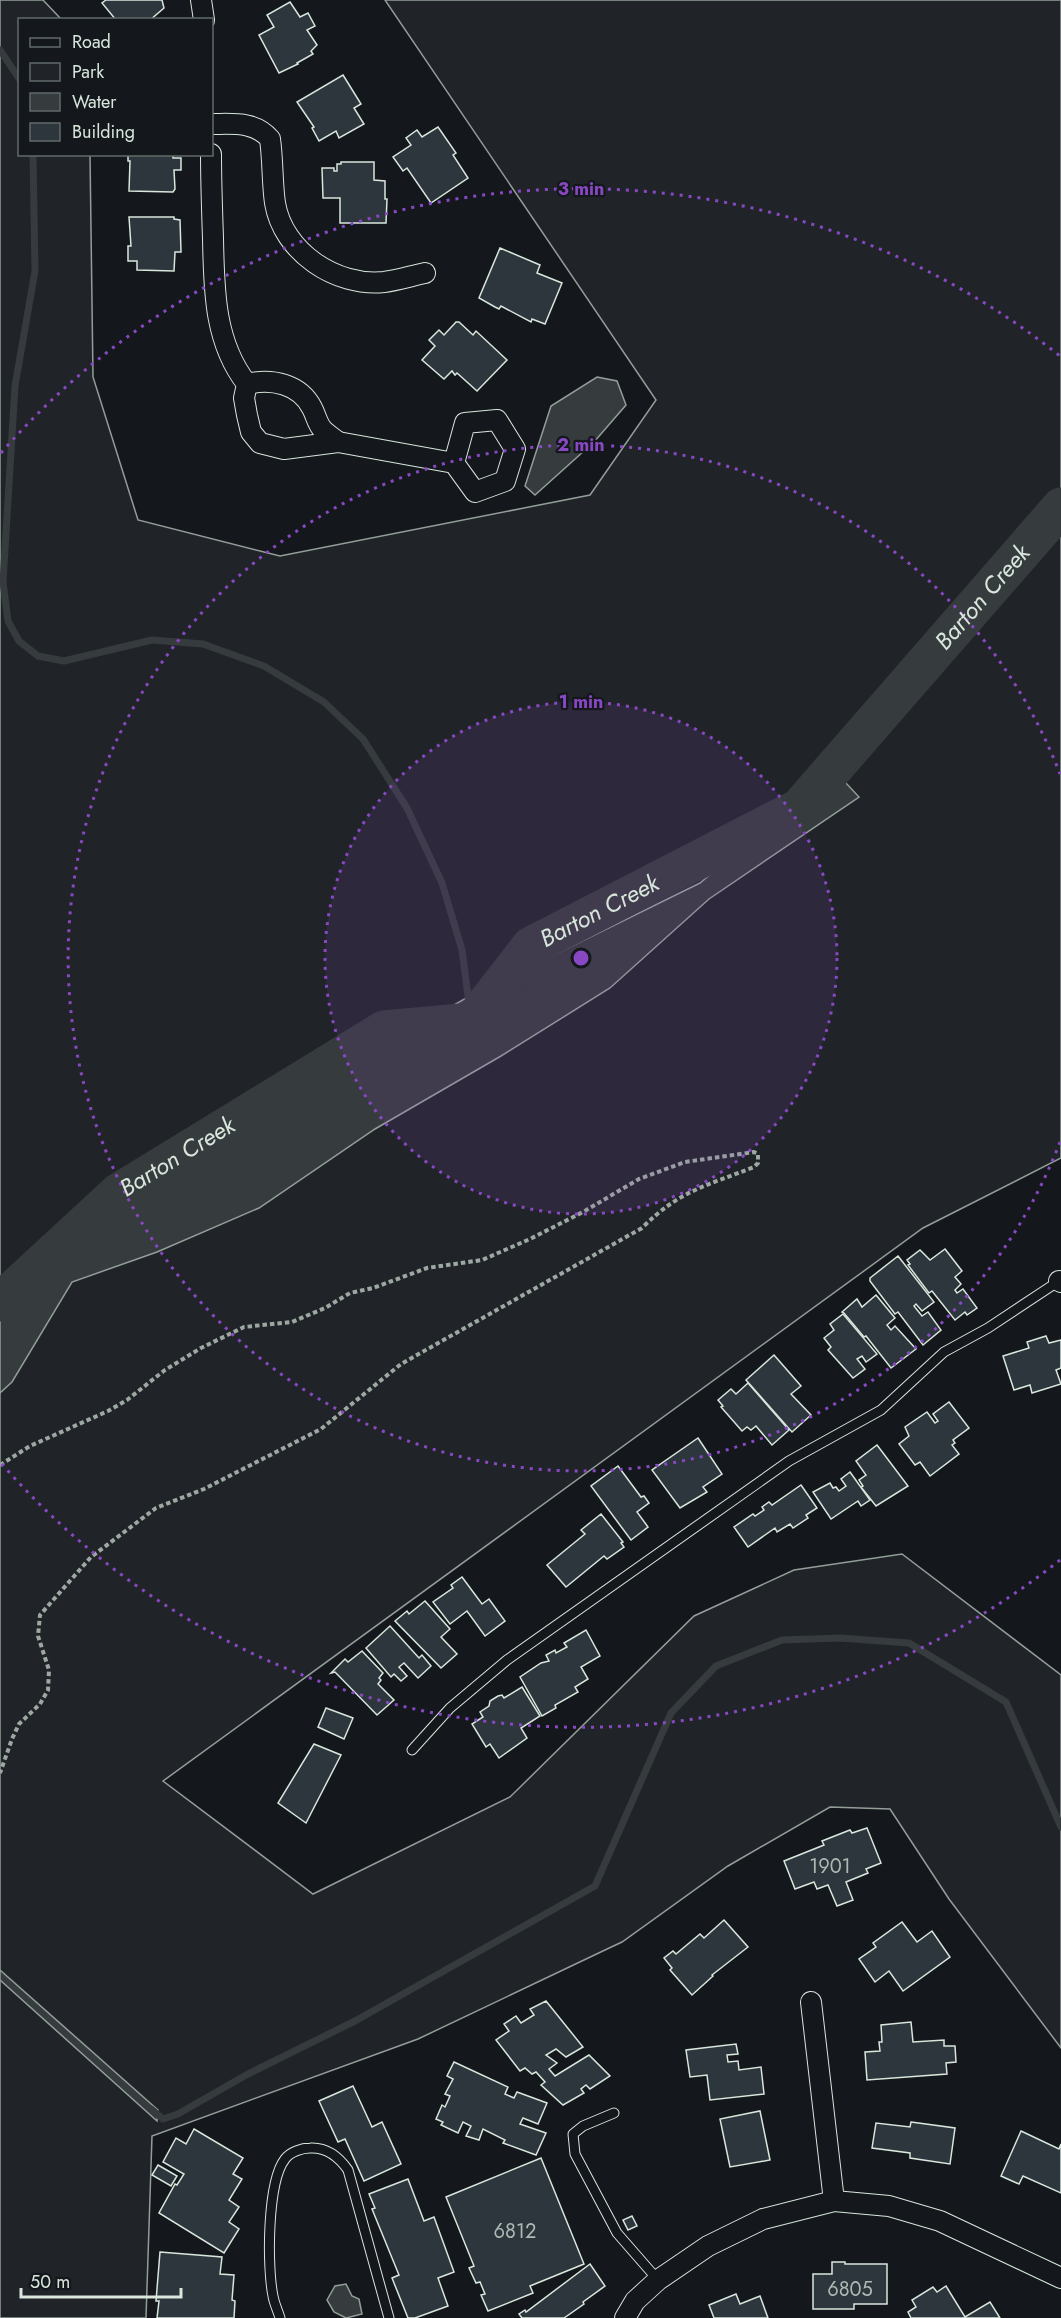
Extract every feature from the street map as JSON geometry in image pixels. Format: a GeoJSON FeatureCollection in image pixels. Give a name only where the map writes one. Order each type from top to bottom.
{"type":"FeatureCollection","features":[{"type":"Feature","properties":{"kind":"street"},"geometry":{"type":"LineString","coordinates":[[201,0],[204,18]]}},
{"type":"Feature","properties":{"kind":"street"},"geometry":{"type":"LineString","coordinates":[[213,124],[241,124],[257,127],[270,139],[275,204],[290,240],[311,260],[327,271],[362,281],[384,282],[425,273]]}},
{"type":"Feature","properties":{"kind":"street"},"geometry":{"type":"LineString","coordinates":[[211,156],[214,293],[222,338],[236,371],[247,384]]}},
{"type":"Feature","properties":{"kind":"street"},"geometry":{"type":"LineString","coordinates":[[247,384],[277,383],[292,386],[304,396],[322,429],[338,442]]}},
{"type":"Feature","properties":{"kind":"street"},"geometry":{"type":"LineString","coordinates":[[247,384],[244,398],[247,415],[251,432],[260,443],[284,449],[338,442],[454,463]]}},
{"type":"Feature","properties":{"kind":"street"},"geometry":{"type":"LineString","coordinates":[[811,2002],[834,2201]]}},
{"type":"Feature","properties":{"kind":"street"},"geometry":{"type":"LineString","coordinates":[[625,2318],[635,2301],[658,2280],[708,2246],[763,2219],[834,2201],[889,2205],[940,2222],[1061,2278]]}},
{"type":"Feature","properties":{"kind":"lane"},"geometry":{"type":"LineString","coordinates":[[412,1750],[450,1708],[507,1660],[789,1461],[881,1410],[945,1352],[988,1328],[1060,1282]]}},
{"type":"Feature","properties":{"kind":"lane"},"geometry":{"type":"LineString","coordinates":[[614,2113],[583,2126],[573,2134],[575,2154],[617,2232],[658,2280]]}},
{"type":"Feature","properties":{"kind":"lane"},"geometry":{"type":"LineString","coordinates":[[280,2318],[273,2295],[270,2251],[275,2178],[286,2157],[303,2148],[317,2148],[338,2157],[348,2170],[389,2318]]}},
{"type":"Feature","properties":{"kind":"path"},"geometry":{"type":"LineString","coordinates":[[0,1465],[30,1446],[108,1411],[127,1400],[165,1370],[201,1348],[244,1327],[292,1323],[325,1308],[350,1293],[373,1288],[427,1269],[482,1260],[501,1253],[583,1212],[639,1179],[685,1162],[754,1152],[758,1154],[760,1159],[754,1167],[688,1192],[662,1209],[642,1228],[401,1364],[321,1429],[204,1489],[156,1508],[91,1557],[40,1615],[38,1636],[49,1670],[48,1690],[40,1704],[19,1724],[0,1773]]}},
{"type":"Feature","properties":{"kind":"green space"},"geometry":{"type":"Polygon","coordinates":[[[0,0],[43,0],[60,18],[18,18],[18,156],[90,156],[93,377],[138,520],[280,556],[590,495],[656,400],[385,0],[1061,0],[1061,1158],[923,1228],[163,1781],[313,1894],[510,1797],[694,1616],[794,1570],[902,1554],[1061,1675],[1061,2048],[949,1899],[890,1809],[830,1807],[728,1866],[622,1942],[418,2039],[152,2136],[146,2318],[0,2318],[0,0]]]}},
{"type":"Feature","properties":{"kind":"water"},"geometry":{"type":"Polygon","coordinates":[[[597,377],[617,381],[626,405],[594,442],[535,495],[525,486],[551,406],[597,377]]]}},
{"type":"Feature","properties":{"kind":"water"},"geometry":{"type":"Polygon","coordinates":[[[833,769],[859,797],[709,899],[610,988],[501,1056],[375,1129],[259,1208],[157,1252],[72,1282],[12,1382],[0,1393],[0,1301],[116,1211],[338,1071],[468,997],[700,883],[833,769]]]}},
{"type":"Feature","properties":{"kind":"water"},"geometry":{"type":"Polygon","coordinates":[[[0,1970],[158,2110],[157,2121],[0,1980],[0,1970]]]}},
{"type":"Feature","properties":{"kind":"water"},"geometry":{"type":"Polygon","coordinates":[[[346,2284],[352,2296],[359,2299],[362,2314],[346,2318],[334,2312],[327,2300],[335,2286],[346,2284]]]}},
{"type":"Feature","properties":{"kind":"building"},"geometry":{"type":"Polygon","coordinates":[[[106,0],[162,0],[164,8],[152,18],[114,18],[102,3],[106,0]]]}},
{"type":"Feature","properties":{"kind":"building"},"geometry":{"type":"Polygon","coordinates":[[[290,2],[300,17],[308,13],[315,26],[307,30],[317,45],[311,51],[313,54],[279,73],[259,35],[274,27],[267,15],[290,2]]]}},
{"type":"Feature","properties":{"kind":"building"},"geometry":{"type":"Polygon","coordinates":[[[343,75],[361,104],[354,108],[364,124],[339,138],[336,131],[319,141],[312,128],[314,127],[297,102],[343,75]]]}},
{"type":"Feature","properties":{"kind":"building"},"geometry":{"type":"Polygon","coordinates":[[[438,127],[456,153],[453,155],[468,178],[431,203],[407,168],[403,171],[393,157],[411,145],[406,138],[417,130],[422,137],[438,127]]]}},
{"type":"Feature","properties":{"kind":"building"},"geometry":{"type":"Polygon","coordinates":[[[128,156],[181,158],[181,170],[174,170],[175,189],[173,192],[129,191],[130,161],[128,161],[128,156]]]}},
{"type":"Feature","properties":{"kind":"building"},"geometry":{"type":"Polygon","coordinates":[[[374,162],[374,180],[385,181],[386,223],[340,223],[340,198],[323,198],[322,168],[334,168],[334,171],[337,171],[337,164],[374,162]]]}},
{"type":"Feature","properties":{"kind":"building"},"geometry":{"type":"Polygon","coordinates":[[[129,217],[174,217],[180,220],[181,252],[175,252],[174,271],[137,270],[137,261],[128,261],[128,246],[131,246],[129,217]]]}},
{"type":"Feature","properties":{"kind":"building"},"geometry":{"type":"Polygon","coordinates":[[[500,248],[540,265],[537,273],[562,283],[545,324],[532,319],[531,322],[501,306],[499,309],[479,298],[500,248]]]}},
{"type":"Feature","properties":{"kind":"building"},"geometry":{"type":"Polygon","coordinates":[[[456,322],[459,322],[473,335],[476,331],[507,360],[477,391],[457,373],[455,375],[452,371],[444,379],[422,360],[435,346],[429,340],[439,330],[444,335],[456,322]]]}},
{"type":"Feature","properties":{"kind":"building"},"geometry":{"type":"Polygon","coordinates":[[[945,1249],[962,1271],[955,1277],[961,1284],[955,1290],[957,1293],[963,1289],[977,1308],[967,1315],[965,1312],[955,1320],[932,1291],[929,1293],[908,1265],[910,1264],[907,1260],[920,1250],[930,1260],[945,1249]]]}},
{"type":"Feature","properties":{"kind":"building"},"geometry":{"type":"Polygon","coordinates":[[[898,1256],[934,1302],[922,1311],[916,1304],[914,1306],[922,1316],[928,1312],[941,1330],[923,1345],[870,1281],[870,1278],[898,1256]]]}},
{"type":"Feature","properties":{"kind":"building"},"geometry":{"type":"Polygon","coordinates":[[[876,1295],[895,1318],[887,1325],[891,1330],[895,1326],[916,1349],[891,1368],[866,1336],[864,1337],[842,1312],[857,1299],[862,1307],[876,1295]]]}},
{"type":"Feature","properties":{"kind":"building"},"geometry":{"type":"Polygon","coordinates":[[[843,1314],[877,1354],[866,1362],[862,1356],[857,1359],[865,1369],[853,1378],[828,1350],[831,1347],[824,1338],[834,1330],[830,1324],[843,1314]]]}},
{"type":"Feature","properties":{"kind":"building"},"geometry":{"type":"Polygon","coordinates":[[[1046,1336],[1049,1343],[1061,1340],[1061,1368],[1056,1370],[1061,1384],[1032,1393],[1030,1385],[1014,1390],[1003,1356],[1029,1348],[1027,1342],[1046,1336]]]}},
{"type":"Feature","properties":{"kind":"building"},"geometry":{"type":"Polygon","coordinates":[[[774,1355],[801,1386],[791,1394],[811,1415],[792,1432],[746,1380],[774,1355]]]}},
{"type":"Feature","properties":{"kind":"building"},"geometry":{"type":"Polygon","coordinates":[[[748,1383],[789,1430],[772,1445],[756,1426],[751,1430],[747,1427],[742,1431],[721,1407],[723,1406],[718,1400],[731,1389],[736,1394],[748,1383]]]}},
{"type":"Feature","properties":{"kind":"building"},"geometry":{"type":"Polygon","coordinates":[[[949,1402],[969,1428],[953,1440],[955,1443],[952,1445],[959,1454],[930,1476],[920,1462],[915,1465],[899,1444],[909,1436],[905,1427],[927,1412],[935,1423],[938,1421],[933,1414],[949,1402]]]}},
{"type":"Feature","properties":{"kind":"building"},"geometry":{"type":"Polygon","coordinates":[[[698,1438],[722,1474],[703,1487],[707,1492],[680,1508],[652,1470],[698,1438]]]}},
{"type":"Feature","properties":{"kind":"building"},"geometry":{"type":"Polygon","coordinates":[[[877,1445],[908,1486],[876,1506],[861,1487],[863,1486],[859,1480],[866,1475],[856,1461],[877,1445]]]}},
{"type":"Feature","properties":{"kind":"building"},"geometry":{"type":"Polygon","coordinates":[[[618,1466],[641,1497],[644,1496],[649,1503],[637,1512],[648,1527],[631,1540],[591,1486],[618,1466]]]}},
{"type":"Feature","properties":{"kind":"building"},"geometry":{"type":"Polygon","coordinates":[[[850,1472],[870,1500],[861,1506],[858,1501],[831,1519],[813,1492],[830,1483],[839,1491],[846,1486],[841,1479],[850,1472]]]}},
{"type":"Feature","properties":{"kind":"building"},"geometry":{"type":"Polygon","coordinates":[[[801,1485],[817,1508],[806,1515],[808,1518],[793,1528],[790,1524],[777,1532],[775,1528],[748,1547],[734,1527],[753,1514],[755,1516],[764,1510],[762,1507],[769,1502],[772,1505],[801,1485]]]}},
{"type":"Feature","properties":{"kind":"building"},"geometry":{"type":"Polygon","coordinates":[[[601,1514],[623,1542],[621,1543],[624,1547],[607,1559],[604,1556],[566,1587],[547,1565],[585,1534],[581,1530],[601,1514]]]}},
{"type":"Feature","properties":{"kind":"building"},"geometry":{"type":"Polygon","coordinates":[[[462,1577],[482,1604],[489,1599],[505,1621],[485,1636],[467,1611],[450,1624],[433,1602],[453,1588],[451,1585],[462,1577]]]}},
{"type":"Feature","properties":{"kind":"building"},"geometry":{"type":"Polygon","coordinates":[[[425,1601],[450,1629],[441,1637],[457,1654],[441,1668],[395,1621],[407,1611],[409,1614],[425,1601]]]}},
{"type":"Feature","properties":{"kind":"building"},"geometry":{"type":"Polygon","coordinates":[[[390,1626],[419,1658],[422,1655],[431,1666],[418,1678],[404,1663],[399,1667],[407,1676],[401,1681],[394,1674],[391,1677],[366,1648],[390,1626]]]}},
{"type":"Feature","properties":{"kind":"building"},"geometry":{"type":"Polygon","coordinates":[[[586,1630],[600,1656],[581,1667],[588,1679],[575,1687],[578,1692],[555,1705],[556,1708],[542,1716],[520,1677],[541,1663],[549,1661],[546,1655],[567,1647],[564,1643],[586,1630]]]}},
{"type":"Feature","properties":{"kind":"building"},"geometry":{"type":"Polygon","coordinates":[[[362,1651],[383,1673],[378,1684],[394,1700],[377,1715],[335,1672],[331,1673],[345,1659],[348,1662],[362,1651]]]}},
{"type":"Feature","properties":{"kind":"building"},"geometry":{"type":"Polygon","coordinates":[[[522,1687],[540,1716],[521,1728],[527,1738],[499,1758],[490,1744],[486,1747],[472,1724],[483,1717],[480,1712],[489,1706],[490,1701],[502,1695],[504,1698],[522,1687]]]}},
{"type":"Feature","properties":{"kind":"building"},"geometry":{"type":"Polygon","coordinates":[[[326,1708],[353,1718],[344,1739],[318,1727],[326,1708]]]}},
{"type":"Feature","properties":{"kind":"building"},"geometry":{"type":"Polygon","coordinates":[[[314,1744],[341,1755],[306,1823],[278,1803],[314,1744]]]}},
{"type":"Feature","properties":{"kind":"building"},"geometry":{"type":"Polygon","coordinates":[[[867,1828],[881,1863],[866,1869],[868,1873],[846,1882],[853,1900],[837,1906],[828,1885],[817,1889],[814,1882],[795,1889],[784,1861],[824,1845],[822,1841],[850,1830],[852,1833],[867,1828]]]}},
{"type":"Feature","properties":{"kind":"building"},"geometry":{"type":"Polygon","coordinates":[[[724,1920],[748,1947],[712,1975],[692,1995],[670,1970],[672,1968],[664,1958],[673,1951],[676,1954],[700,1934],[704,1938],[724,1920]]]}},
{"type":"Feature","properties":{"kind":"building"},"geometry":{"type":"Polygon","coordinates":[[[902,1922],[917,1942],[932,1931],[950,1957],[903,1991],[889,1971],[875,1982],[859,1959],[876,1947],[873,1943],[902,1922]]]}},
{"type":"Feature","properties":{"kind":"building"},"geometry":{"type":"Polygon","coordinates":[[[546,2001],[583,2047],[566,2057],[556,2049],[546,2055],[557,2063],[549,2069],[555,2076],[589,2055],[610,2076],[590,2089],[586,2085],[581,2089],[584,2093],[563,2105],[541,2085],[545,2082],[536,2072],[532,2074],[525,2068],[520,2071],[496,2040],[509,2031],[504,2024],[516,2016],[521,2023],[534,2015],[530,2009],[546,2001]]]}},
{"type":"Feature","properties":{"kind":"building"},"geometry":{"type":"Polygon","coordinates":[[[911,2022],[913,2042],[944,2040],[944,2046],[955,2046],[956,2062],[946,2063],[947,2074],[867,2080],[865,2052],[880,2051],[881,2025],[911,2022]]]}},
{"type":"Feature","properties":{"kind":"building"},"geometry":{"type":"Polygon","coordinates":[[[736,2044],[738,2054],[727,2055],[728,2062],[738,2061],[739,2070],[761,2067],[764,2094],[710,2100],[707,2075],[690,2077],[686,2050],[736,2044]]]}},
{"type":"Feature","properties":{"kind":"building"},"geometry":{"type":"Polygon","coordinates":[[[454,2062],[508,2087],[505,2094],[514,2098],[517,2092],[547,2103],[538,2124],[523,2118],[520,2124],[546,2133],[536,2155],[503,2143],[505,2140],[483,2129],[479,2140],[466,2136],[471,2126],[463,2122],[458,2133],[441,2125],[443,2122],[436,2119],[442,2105],[445,2107],[450,2096],[445,2094],[453,2079],[447,2076],[454,2062]]]}},
{"type":"Feature","properties":{"kind":"building"},"geometry":{"type":"Polygon","coordinates":[[[353,2086],[372,2127],[382,2122],[401,2164],[364,2181],[345,2139],[338,2142],[319,2101],[353,2086]]]}},
{"type":"Feature","properties":{"kind":"building"},"geometry":{"type":"Polygon","coordinates":[[[760,2111],[770,2160],[730,2167],[720,2119],[760,2111]]]}},
{"type":"Feature","properties":{"kind":"building"},"geometry":{"type":"Polygon","coordinates":[[[911,2122],[955,2128],[950,2164],[910,2158],[910,2153],[872,2148],[876,2123],[910,2127],[911,2122]]]}},
{"type":"Feature","properties":{"kind":"building"},"geometry":{"type":"Polygon","coordinates":[[[194,2129],[243,2158],[233,2174],[242,2179],[229,2200],[239,2207],[229,2222],[239,2229],[224,2253],[159,2213],[175,2184],[177,2185],[184,2174],[163,2162],[176,2138],[186,2144],[194,2129]]]}},
{"type":"Feature","properties":{"kind":"building"},"geometry":{"type":"Polygon","coordinates":[[[1021,2131],[1059,2149],[1061,2144],[1061,2193],[1023,2176],[1019,2184],[1001,2176],[1021,2131]]]}},
{"type":"Feature","properties":{"kind":"building"},"geometry":{"type":"Polygon","coordinates":[[[541,2158],[584,2264],[530,2286],[533,2293],[488,2311],[481,2295],[485,2294],[480,2282],[476,2283],[469,2268],[474,2266],[446,2197],[541,2158]]]}},
{"type":"Feature","properties":{"kind":"building"},"geometry":{"type":"Polygon","coordinates":[[[158,2165],[177,2176],[171,2186],[152,2175],[158,2165]]]}},
{"type":"Feature","properties":{"kind":"building"},"geometry":{"type":"Polygon","coordinates":[[[408,2179],[424,2221],[434,2217],[454,2272],[438,2278],[448,2306],[415,2318],[408,2318],[392,2278],[399,2275],[372,2209],[375,2208],[369,2194],[408,2179]]]}},
{"type":"Feature","properties":{"kind":"building"},"geometry":{"type":"Polygon","coordinates":[[[632,2216],[637,2226],[628,2230],[623,2220],[632,2216]]]}},
{"type":"Feature","properties":{"kind":"building"},"geometry":{"type":"Polygon","coordinates":[[[160,2252],[222,2257],[220,2274],[234,2275],[232,2300],[235,2301],[234,2318],[157,2318],[160,2252]]]}},
{"type":"Feature","properties":{"kind":"building"},"geometry":{"type":"Polygon","coordinates":[[[832,2262],[887,2264],[887,2304],[854,2304],[854,2309],[813,2309],[813,2274],[832,2274],[832,2262]]]}},
{"type":"Feature","properties":{"kind":"building"},"geometry":{"type":"Polygon","coordinates":[[[590,2264],[605,2286],[583,2302],[584,2304],[564,2318],[522,2318],[519,2314],[525,2310],[526,2312],[590,2264]]]}},
{"type":"Feature","properties":{"kind":"building"},"geometry":{"type":"Polygon","coordinates":[[[946,2286],[965,2317],[990,2302],[1000,2318],[911,2318],[908,2312],[916,2307],[912,2300],[933,2287],[937,2292],[946,2286]]]}},
{"type":"Feature","properties":{"kind":"building"},"geometry":{"type":"Polygon","coordinates":[[[736,2294],[740,2304],[760,2296],[768,2318],[714,2318],[709,2305],[736,2294]]]}},
{"type":"Feature","properties":{"kind":"waterway"},"geometry":{"type":"LineString","coordinates":[[0,50],[18,77]]}},
{"type":"Feature","properties":{"kind":"waterway"},"geometry":{"type":"LineString","coordinates":[[33,156],[35,271],[15,386],[3,582],[8,621],[19,641],[38,656],[64,661],[152,640],[203,644],[264,666],[324,702],[363,739],[407,808],[442,883],[462,950],[469,1004]]}},
{"type":"Feature","properties":{"kind":"waterway","name":"Barton Creek"},"geometry":{"type":"LineString","coordinates":[[0,1302],[118,1193],[384,1030],[472,1022],[531,946],[799,808],[1061,507]]}},
{"type":"Feature","properties":{"kind":"waterway"},"geometry":{"type":"LineString","coordinates":[[151,2109],[163,2119],[178,2114],[248,2074],[355,2021],[595,1886],[671,1713],[716,1666],[782,1640],[840,1638],[909,1643],[1006,1702],[1061,1827]]}}]}
